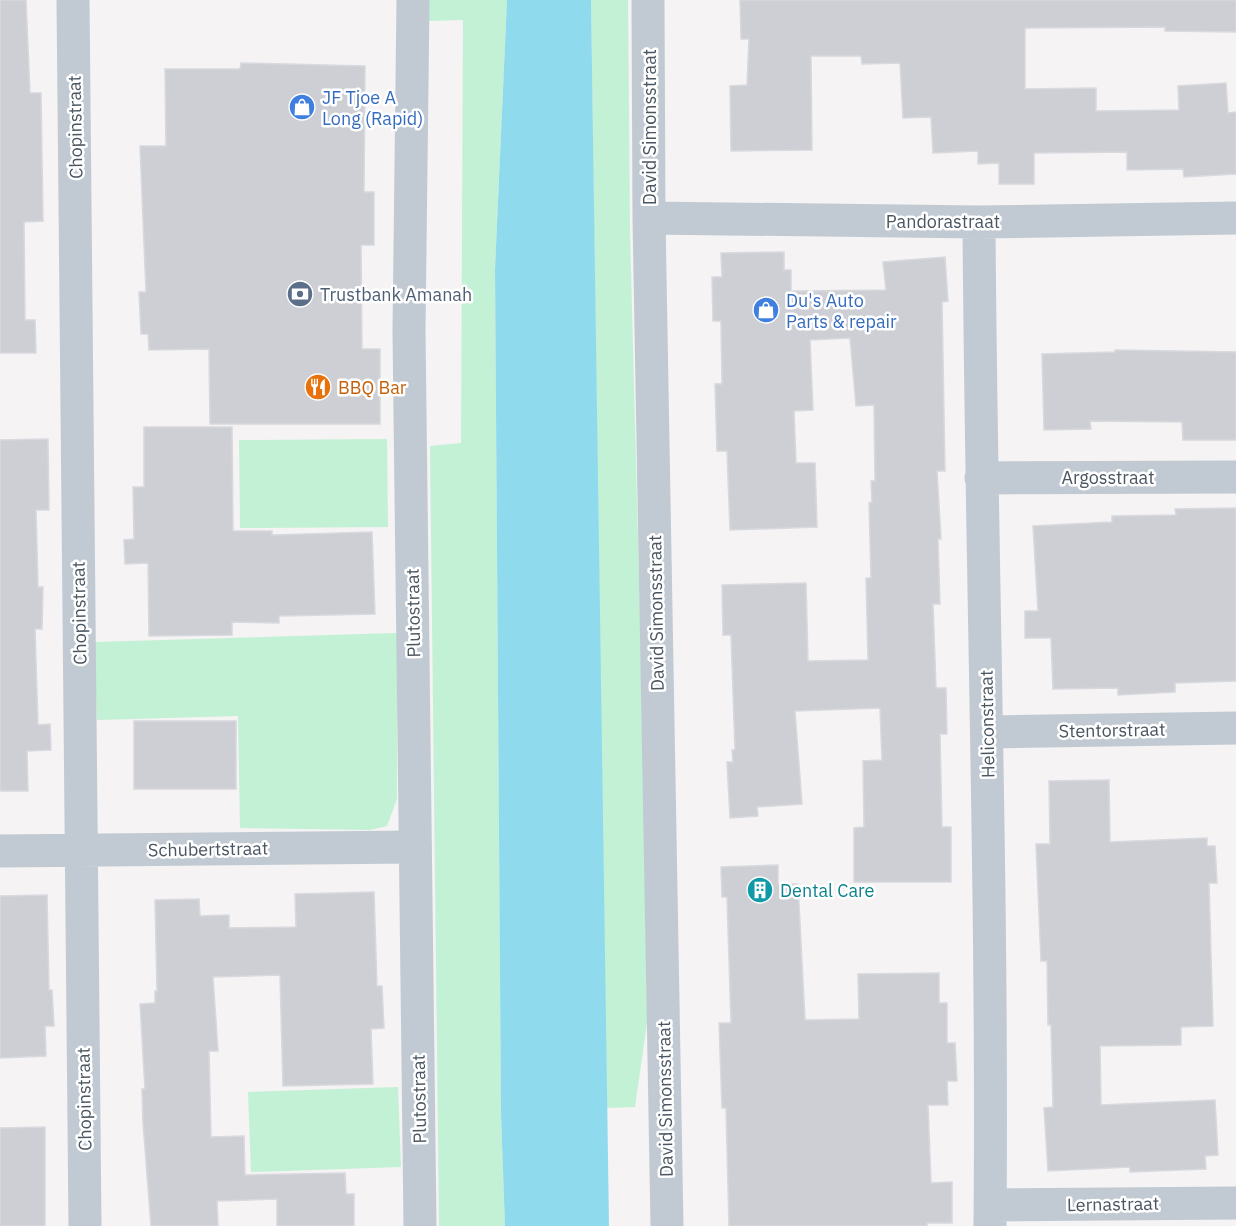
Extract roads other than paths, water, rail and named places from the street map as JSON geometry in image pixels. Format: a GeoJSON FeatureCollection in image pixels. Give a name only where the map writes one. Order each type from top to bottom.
{"type":"FeatureCollection","features":[{"type":"Feature","properties":{"kind":"street","name":"Chopinstraat"},"geometry":{"type":"LineString","coordinates":[[73,0],[85,1226]]}},
{"type":"Feature","properties":{"kind":"street","name":"Plutostraat"},"geometry":{"type":"LineString","coordinates":[[413,0],[409,331],[420,1226]]}},
{"type":"Feature","properties":{"kind":"street","name":"David Simonsstraat"},"geometry":{"type":"LineString","coordinates":[[648,0],[649,218],[668,1226]]}},
{"type":"Feature","properties":{"kind":"street","name":"Pandorastraat"},"geometry":{"type":"LineString","coordinates":[[649,218],[979,222],[1236,218]]}},
{"type":"Feature","properties":{"kind":"street","name":"Heliconstraat"},"geometry":{"type":"LineString","coordinates":[[979,222],[981,478],[988,732],[990,1216]]}},
{"type":"Feature","properties":{"kind":"street","name":"Argosstraat"},"geometry":{"type":"LineString","coordinates":[[981,478],[1236,477]]}},
{"type":"Feature","properties":{"kind":"street","name":"Stentorstraat"},"geometry":{"type":"LineString","coordinates":[[988,732],[1236,728]]}},
{"type":"Feature","properties":{"kind":"street","name":"Schubertstraat"},"geometry":{"type":"LineString","coordinates":[[0,851],[416,848]]}},
{"type":"Feature","properties":{"kind":"street","name":"Lernastraat"},"geometry":{"type":"LineString","coordinates":[[990,1216],[1236,1203]]}},
{"type":"Feature","properties":{"kind":"water"},"geometry":{"type":"Polygon","coordinates":[[[507,0],[591,0],[609,1226],[505,1226],[501,1115],[495,269],[507,0]]]}},
{"type":"Feature","properties":{"kind":"place","name":"JF Tjoe A Long (Rapid)"},"geometry":{"type":"Point","coordinates":[302,107]}},
{"type":"Feature","properties":{"kind":"place","name":"Trustbank Amanah"},"geometry":{"type":"Point","coordinates":[300,294]}},
{"type":"Feature","properties":{"kind":"place","name":"Du's Auto Parts & repair"},"geometry":{"type":"Point","coordinates":[766,310]}},
{"type":"Feature","properties":{"kind":"place","name":"BBQ Bar"},"geometry":{"type":"Point","coordinates":[318,387]}},
{"type":"Feature","properties":{"kind":"place","name":"Dental Care"},"geometry":{"type":"Point","coordinates":[760,890]}}]}
